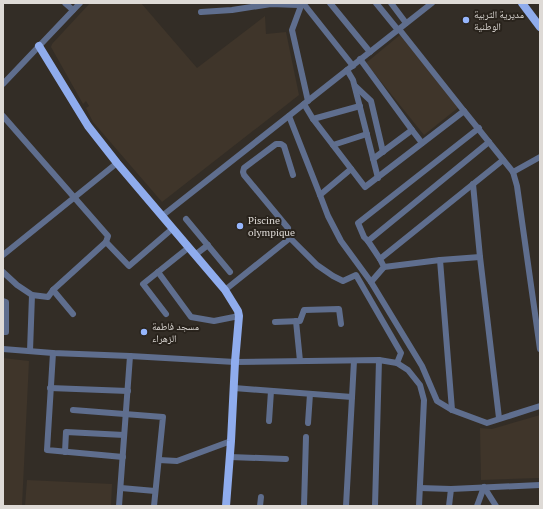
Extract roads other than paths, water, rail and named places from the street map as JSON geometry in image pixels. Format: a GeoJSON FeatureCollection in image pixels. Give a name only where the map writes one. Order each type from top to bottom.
{"type":"FeatureCollection","features":[{"type":"Feature","properties":{"kind":"main road"},"geometry":{"type":"LineString","coordinates":[[522,3],[540,27]]}},
{"type":"Feature","properties":{"kind":"main road"},"geometry":{"type":"LineString","coordinates":[[39,46],[88,126],[172,229],[225,290],[238,311],[239,316],[226,506]]}},
{"type":"Feature","properties":{"kind":"street"},"geometry":{"type":"LineString","coordinates":[[65,3],[73,10]]}},
{"type":"Feature","properties":{"kind":"street"},"geometry":{"type":"LineString","coordinates":[[3,84],[80,3]]}},
{"type":"Feature","properties":{"kind":"street"},"geometry":{"type":"LineString","coordinates":[[300,3],[292,30],[306,102],[313,119],[365,188],[464,111]]}},
{"type":"Feature","properties":{"kind":"street"},"geometry":{"type":"LineString","coordinates":[[201,12],[232,10],[271,4],[300,3]]}},
{"type":"Feature","properties":{"kind":"street"},"geometry":{"type":"LineString","coordinates":[[300,3],[352,66]]}},
{"type":"Feature","properties":{"kind":"street"},"geometry":{"type":"LineString","coordinates":[[330,3],[370,52]]}},
{"type":"Feature","properties":{"kind":"street"},"geometry":{"type":"LineString","coordinates":[[376,3],[479,128],[513,172],[517,186],[540,349]]}},
{"type":"Feature","properties":{"kind":"street"},"geometry":{"type":"LineString","coordinates":[[391,3],[406,23]]}},
{"type":"Feature","properties":{"kind":"street"},"geometry":{"type":"LineString","coordinates":[[162,216],[432,3]]}},
{"type":"Feature","properties":{"kind":"street"},"geometry":{"type":"LineString","coordinates":[[360,59],[422,143]]}},
{"type":"Feature","properties":{"kind":"street"},"geometry":{"type":"LineString","coordinates":[[347,70],[353,80],[378,178]]}},
{"type":"Feature","properties":{"kind":"street"},"geometry":{"type":"LineString","coordinates":[[354,86],[371,101],[383,152]]}},
{"type":"Feature","properties":{"kind":"street"},"geometry":{"type":"LineString","coordinates":[[313,119],[360,106]]}},
{"type":"Feature","properties":{"kind":"street"},"geometry":{"type":"LineString","coordinates":[[3,116],[108,236],[106,242],[53,290],[48,297],[32,295],[17,285],[3,272]]}},
{"type":"Feature","properties":{"kind":"street"},"geometry":{"type":"LineString","coordinates":[[289,116],[328,216],[341,241],[371,282],[422,366],[437,401],[452,410],[487,423],[540,406]]}},
{"type":"Feature","properties":{"kind":"street"},"geometry":{"type":"LineString","coordinates":[[384,267],[380,258],[364,237],[358,223],[479,128]]}},
{"type":"Feature","properties":{"kind":"street"},"geometry":{"type":"LineString","coordinates":[[373,159],[412,130]]}},
{"type":"Feature","properties":{"kind":"street"},"geometry":{"type":"LineString","coordinates":[[333,145],[367,134]]}},
{"type":"Feature","properties":{"kind":"street"},"geometry":{"type":"LineString","coordinates":[[368,241],[489,142]]}},
{"type":"Feature","properties":{"kind":"street"},"geometry":{"type":"LineString","coordinates":[[244,168],[276,144],[279,144],[284,146],[293,175]]}},
{"type":"Feature","properties":{"kind":"street"},"geometry":{"type":"LineString","coordinates":[[236,158],[244,168],[244,175],[288,228]]}},
{"type":"Feature","properties":{"kind":"street"},"geometry":{"type":"LineString","coordinates":[[513,172],[540,158]]}},
{"type":"Feature","properties":{"kind":"street"},"geometry":{"type":"LineString","coordinates":[[380,258],[503,160]]}},
{"type":"Feature","properties":{"kind":"street"},"geometry":{"type":"LineString","coordinates":[[3,255],[117,162]]}},
{"type":"Feature","properties":{"kind":"street"},"geometry":{"type":"LineString","coordinates":[[320,196],[351,169]]}},
{"type":"Feature","properties":{"kind":"street"},"geometry":{"type":"LineString","coordinates":[[473,184],[480,258],[499,418]]}},
{"type":"Feature","properties":{"kind":"street"},"geometry":{"type":"LineString","coordinates":[[186,219],[230,272]]}},
{"type":"Feature","properties":{"kind":"street"},"geometry":{"type":"LineString","coordinates":[[106,242],[129,266],[172,229]]}},
{"type":"Feature","properties":{"kind":"street"},"geometry":{"type":"LineString","coordinates":[[225,290],[290,238],[317,265],[333,276],[343,281],[356,276],[400,353],[397,363]]}},
{"type":"Feature","properties":{"kind":"street"},"geometry":{"type":"LineString","coordinates":[[195,255],[208,245]]}},
{"type":"Feature","properties":{"kind":"street"},"geometry":{"type":"LineString","coordinates":[[166,314],[143,284],[188,248]]}},
{"type":"Feature","properties":{"kind":"street"},"geometry":{"type":"LineString","coordinates":[[371,282],[384,267],[440,260],[480,258]]}},
{"type":"Feature","properties":{"kind":"street"},"geometry":{"type":"LineString","coordinates":[[440,260],[452,410]]}},
{"type":"Feature","properties":{"kind":"street"},"geometry":{"type":"LineString","coordinates":[[158,272],[191,317],[214,322],[239,316]]}},
{"type":"Feature","properties":{"kind":"street"},"geometry":{"type":"LineString","coordinates":[[53,290],[73,314]]}},
{"type":"Feature","properties":{"kind":"street"},"geometry":{"type":"LineString","coordinates":[[30,352],[32,295]]}},
{"type":"Feature","properties":{"kind":"street"},"geometry":{"type":"LineString","coordinates":[[3,301],[6,302],[6,332],[3,332]]}},
{"type":"Feature","properties":{"kind":"street"},"geometry":{"type":"LineString","coordinates":[[276,322],[300,321],[304,310],[339,309],[341,324]]}},
{"type":"Feature","properties":{"kind":"street"},"geometry":{"type":"LineString","coordinates":[[296,321],[300,361]]}},
{"type":"Feature","properties":{"kind":"street"},"geometry":{"type":"LineString","coordinates":[[3,349],[30,352],[235,362],[379,360],[397,363],[408,370],[420,385],[424,400],[419,506]]}},
{"type":"Feature","properties":{"kind":"street"},"geometry":{"type":"LineString","coordinates":[[53,353],[47,450],[123,457]]}},
{"type":"Feature","properties":{"kind":"street"},"geometry":{"type":"LineString","coordinates":[[119,506],[130,356]]}},
{"type":"Feature","properties":{"kind":"street"},"geometry":{"type":"LineString","coordinates":[[375,506],[379,360]]}},
{"type":"Feature","properties":{"kind":"street"},"geometry":{"type":"LineString","coordinates":[[346,506],[354,361]]}},
{"type":"Feature","properties":{"kind":"street"},"geometry":{"type":"LineString","coordinates":[[50,388],[128,391]]}},
{"type":"Feature","properties":{"kind":"street"},"geometry":{"type":"LineString","coordinates":[[234,388],[352,397]]}},
{"type":"Feature","properties":{"kind":"street"},"geometry":{"type":"LineString","coordinates":[[269,421],[271,391]]}},
{"type":"Feature","properties":{"kind":"street"},"geometry":{"type":"LineString","coordinates":[[308,423],[310,394]]}},
{"type":"Feature","properties":{"kind":"street"},"geometry":{"type":"LineString","coordinates":[[73,410],[163,417],[154,506]]}},
{"type":"Feature","properties":{"kind":"street"},"geometry":{"type":"LineString","coordinates":[[64,452],[66,432],[124,435]]}},
{"type":"Feature","properties":{"kind":"street"},"geometry":{"type":"LineString","coordinates":[[304,506],[306,437]]}},
{"type":"Feature","properties":{"kind":"street"},"geometry":{"type":"LineString","coordinates":[[158,460],[177,461],[231,441]]}},
{"type":"Feature","properties":{"kind":"street"},"geometry":{"type":"LineString","coordinates":[[230,457],[286,459]]}},
{"type":"Feature","properties":{"kind":"street"},"geometry":{"type":"LineString","coordinates":[[420,488],[450,489],[540,485]]}},
{"type":"Feature","properties":{"kind":"street"},"geometry":{"type":"LineString","coordinates":[[476,506],[484,487]]}},
{"type":"Feature","properties":{"kind":"street"},"geometry":{"type":"LineString","coordinates":[[484,487],[496,506]]}},
{"type":"Feature","properties":{"kind":"street"},"geometry":{"type":"LineString","coordinates":[[121,488],[156,491]]}},
{"type":"Feature","properties":{"kind":"street"},"geometry":{"type":"LineString","coordinates":[[449,506],[450,489]]}},
{"type":"Feature","properties":{"kind":"street"},"geometry":{"type":"LineString","coordinates":[[260,506],[261,497]]}},
{"type":"Feature","properties":{"kind":"place","name":"مديرية التربية الوطنية"},"geometry":{"type":"Point","coordinates":[466,20]}},
{"type":"Feature","properties":{"kind":"place","name":"Piscine olympique"},"geometry":{"type":"Point","coordinates":[240,226]}},
{"type":"Feature","properties":{"kind":"place","name":"مسجد فاطمة الزهراء"},"geometry":{"type":"Point","coordinates":[144,332]}}]}
